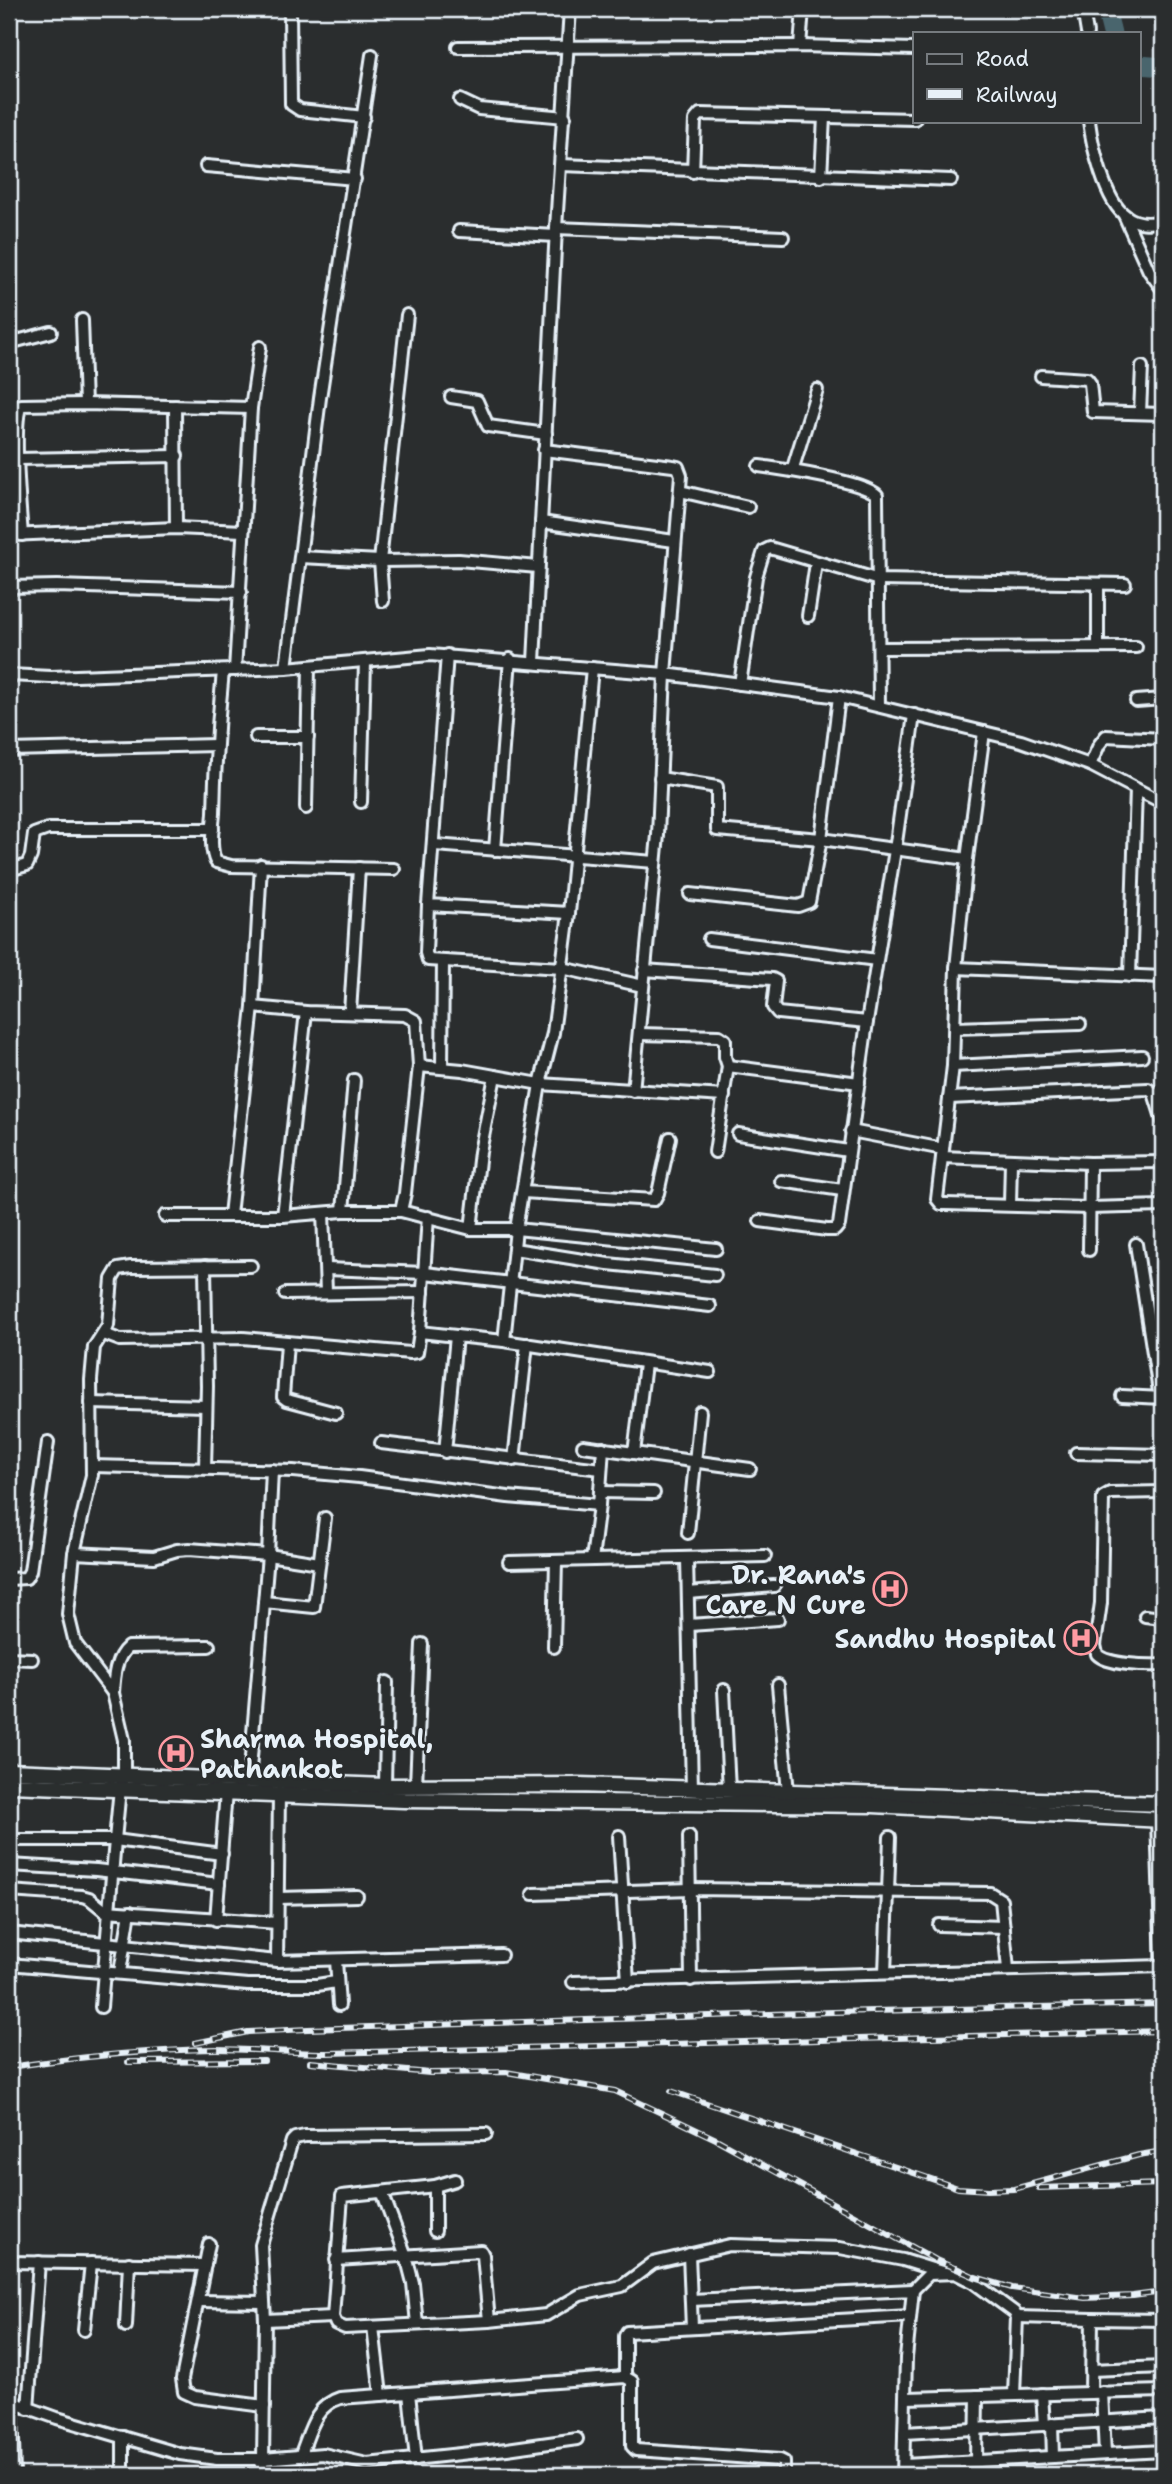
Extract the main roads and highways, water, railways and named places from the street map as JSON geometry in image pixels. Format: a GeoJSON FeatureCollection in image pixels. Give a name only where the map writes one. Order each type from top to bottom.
{"type":"FeatureCollection","features":[{"type":"Feature","properties":{"kind":"main road"},"geometry":{"type":"LineString","coordinates":[[9,1771],[226,1792],[404,1800],[873,1805],[1160,1820]]}},
{"type":"Feature","properties":{"kind":"main road"},"geometry":{"type":"LineString","coordinates":[[9,1785],[249,1781],[385,1786],[579,1785],[1163,1804]]}},
{"type":"Feature","properties":{"kind":"waterway"},"geometry":{"type":"LineString","coordinates":[[1106,9],[1112,32]]}},
{"type":"Feature","properties":{"kind":"waterway"},"geometry":{"type":"LineString","coordinates":[[1140,65],[1163,67]]}},
{"type":"Feature","properties":{"kind":"railway"},"geometry":{"type":"LineString","coordinates":[[195,2043],[248,2032],[308,2029],[1163,2004]]}},
{"type":"Feature","properties":{"kind":"railway"},"geometry":{"type":"LineString","coordinates":[[9,2067],[113,2055],[190,2050],[328,2053],[1163,2031]]}},
{"type":"Feature","properties":{"kind":"railway"},"geometry":{"type":"LineString","coordinates":[[128,2062],[264,2061]]}},
{"type":"Feature","properties":{"kind":"railway"},"geometry":{"type":"LineString","coordinates":[[310,2062],[430,2073],[506,2072],[615,2091],[716,2139],[936,2260],[975,2277],[1012,2288],[1085,2298],[1163,2292]]}},
{"type":"Feature","properties":{"kind":"railway"},"geometry":{"type":"LineString","coordinates":[[671,2091],[958,2188],[1014,2189],[1163,2151]]}},
{"type":"Feature","properties":{"kind":"railway"},"geometry":{"type":"LineString","coordinates":[[1039,2188],[1163,2184]]}},
{"type":"Feature","properties":{"kind":"place","name":"Dr. Rana's Care N Cure"},"geometry":{"type":"Point","coordinates":[890,1589]}},
{"type":"Feature","properties":{"kind":"place","name":"Sandhu Hospital"},"geometry":{"type":"Point","coordinates":[1081,1638]}},
{"type":"Feature","properties":{"kind":"place","name":"Sharma Hospital, Pathankot"},"geometry":{"type":"Point","coordinates":[176,1753]}}]}
